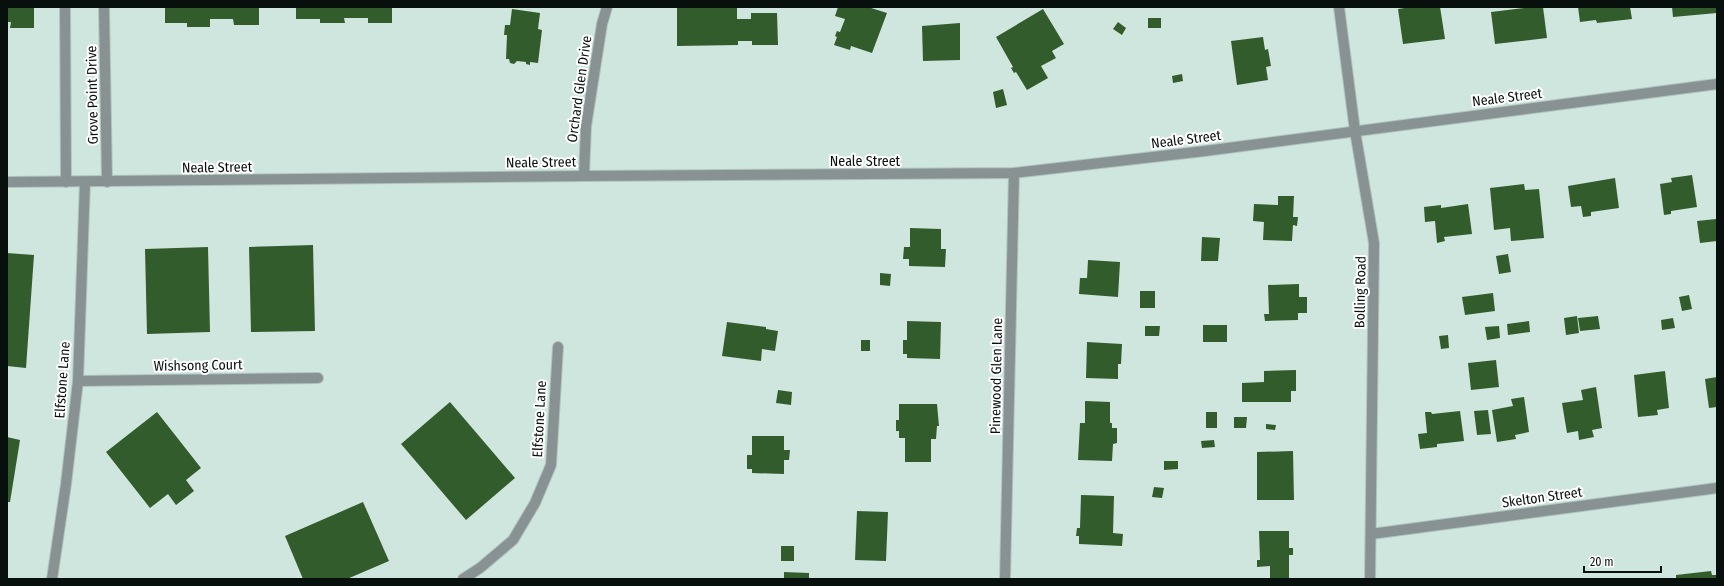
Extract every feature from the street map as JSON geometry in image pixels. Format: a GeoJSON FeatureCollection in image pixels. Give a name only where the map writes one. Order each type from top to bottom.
{"type":"FeatureCollection","features":[{"type":"Feature","properties":{"kind":"street","name":"Grove Point Drive"},"geometry":{"type":"LineString","coordinates":[[65,7],[66,182]]}},
{"type":"Feature","properties":{"kind":"street","name":"Grove Point Drive"},"geometry":{"type":"LineString","coordinates":[[104,7],[107,182]]}},
{"type":"Feature","properties":{"kind":"street","name":"Orchard Glen Drive"},"geometry":{"type":"LineString","coordinates":[[584,176],[586,126],[602,24],[607,7]]}},
{"type":"Feature","properties":{"kind":"street","name":"Bolling Road"},"geometry":{"type":"LineString","coordinates":[[1339,7],[1355,131],[1374,243],[1370,579]]}},
{"type":"Feature","properties":{"kind":"street","name":"Neale Street"},"geometry":{"type":"LineString","coordinates":[[7,182],[1014,173],[1717,84]]}},
{"type":"Feature","properties":{"kind":"street","name":"Pinewood Glen Lane"},"geometry":{"type":"LineString","coordinates":[[1005,579],[1014,173]]}},
{"type":"Feature","properties":{"kind":"street","name":"Elfstone Lane"},"geometry":{"type":"LineString","coordinates":[[52,579],[66,484],[78,381],[85,182]]}},
{"type":"Feature","properties":{"kind":"street","name":"Elfstone Lane"},"geometry":{"type":"LineString","coordinates":[[463,579],[480,568],[513,540],[535,503],[551,465],[558,347]]}},
{"type":"Feature","properties":{"kind":"street","name":"Wishsong Court"},"geometry":{"type":"LineString","coordinates":[[78,381],[318,378]]}},
{"type":"Feature","properties":{"kind":"street","name":"Skelton Street"},"geometry":{"type":"LineString","coordinates":[[1371,534],[1717,488]]}},
{"type":"Feature","properties":{"kind":"building"},"geometry":{"type":"Polygon","coordinates":[[[7,7],[34,7],[34,28],[10,28],[11,22],[7,22],[7,7]]]}},
{"type":"Feature","properties":{"kind":"building"},"geometry":{"type":"Polygon","coordinates":[[[165,7],[259,7],[259,25],[234,25],[233,19],[210,19],[210,27],[187,27],[187,23],[165,23],[165,7]]]}},
{"type":"Feature","properties":{"kind":"building"},"geometry":{"type":"Polygon","coordinates":[[[296,7],[392,7],[392,23],[368,23],[368,18],[344,18],[345,23],[320,23],[320,19],[296,19],[296,7]]]}},
{"type":"Feature","properties":{"kind":"building"},"geometry":{"type":"Polygon","coordinates":[[[737,7],[737,19],[751,19],[751,13],[777,13],[778,45],[752,45],[752,41],[738,41],[738,45],[677,46],[677,8],[737,7]]]}},
{"type":"Feature","properties":{"kind":"building"},"geometry":{"type":"Polygon","coordinates":[[[838,7],[868,7],[887,13],[872,53],[851,46],[850,50],[834,45],[837,37],[835,36],[837,31],[840,32],[845,19],[835,16],[838,7]]]}},
{"type":"Feature","properties":{"kind":"building"},"geometry":{"type":"Polygon","coordinates":[[[1411,7],[1440,7],[1445,39],[1403,44],[1398,9],[1411,7]]]}},
{"type":"Feature","properties":{"kind":"building"},"geometry":{"type":"Polygon","coordinates":[[[1543,7],[1547,38],[1495,44],[1491,12],[1543,7]]]}},
{"type":"Feature","properties":{"kind":"building"},"geometry":{"type":"Polygon","coordinates":[[[1578,7],[1630,7],[1632,19],[1597,23],[1596,20],[1580,22],[1578,7]]]}},
{"type":"Feature","properties":{"kind":"building"},"geometry":{"type":"Polygon","coordinates":[[[1672,7],[1717,7],[1717,13],[1673,17],[1672,7]]]}},
{"type":"Feature","properties":{"kind":"building"},"geometry":{"type":"Polygon","coordinates":[[[512,9],[540,13],[538,29],[542,30],[538,63],[530,62],[530,65],[526,64],[526,62],[517,61],[514,64],[510,63],[509,59],[506,59],[507,35],[504,35],[505,25],[510,25],[512,9]]]}},
{"type":"Feature","properties":{"kind":"building"},"geometry":{"type":"Polygon","coordinates":[[[1043,9],[1064,44],[1052,51],[1056,58],[1041,66],[1048,78],[1027,90],[1016,72],[1014,73],[1011,68],[1013,67],[996,37],[1043,9]]]}},
{"type":"Feature","properties":{"kind":"building"},"geometry":{"type":"Polygon","coordinates":[[[1148,18],[1161,18],[1161,28],[1148,28],[1148,18]]]}},
{"type":"Feature","properties":{"kind":"building"},"geometry":{"type":"Polygon","coordinates":[[[1118,22],[1126,28],[1122,35],[1113,29],[1118,22]]]}},
{"type":"Feature","properties":{"kind":"building"},"geometry":{"type":"Polygon","coordinates":[[[960,23],[960,60],[923,61],[922,26],[960,23]]]}},
{"type":"Feature","properties":{"kind":"building"},"geometry":{"type":"Polygon","coordinates":[[[1263,37],[1265,50],[1268,49],[1271,66],[1266,67],[1268,80],[1237,85],[1231,41],[1263,37]]]}},
{"type":"Feature","properties":{"kind":"building"},"geometry":{"type":"Polygon","coordinates":[[[1182,74],[1183,81],[1173,83],[1172,76],[1182,74]]]}},
{"type":"Feature","properties":{"kind":"building"},"geometry":{"type":"Polygon","coordinates":[[[1003,89],[1007,105],[996,108],[993,92],[1003,89]]]}},
{"type":"Feature","properties":{"kind":"building"},"geometry":{"type":"Polygon","coordinates":[[[1692,175],[1697,207],[1671,211],[1671,214],[1664,215],[1660,184],[1672,182],[1671,178],[1692,175]]]}},
{"type":"Feature","properties":{"kind":"building"},"geometry":{"type":"Polygon","coordinates":[[[1615,178],[1619,208],[1591,212],[1591,216],[1583,217],[1581,206],[1571,207],[1568,186],[1615,178]]]}},
{"type":"Feature","properties":{"kind":"building"},"geometry":{"type":"Polygon","coordinates":[[[1524,184],[1525,190],[1539,189],[1544,238],[1511,241],[1510,228],[1494,230],[1490,188],[1524,184]]]}},
{"type":"Feature","properties":{"kind":"building"},"geometry":{"type":"Polygon","coordinates":[[[1278,196],[1294,196],[1293,217],[1298,217],[1297,226],[1293,225],[1292,241],[1263,240],[1264,222],[1253,221],[1254,204],[1278,205],[1278,196]]]}},
{"type":"Feature","properties":{"kind":"building"},"geometry":{"type":"Polygon","coordinates":[[[1468,204],[1472,234],[1444,237],[1445,241],[1437,243],[1435,221],[1425,222],[1424,207],[1441,205],[1441,208],[1468,204]]]}},
{"type":"Feature","properties":{"kind":"building"},"geometry":{"type":"Polygon","coordinates":[[[1716,219],[1717,241],[1700,243],[1697,221],[1716,219]]]}},
{"type":"Feature","properties":{"kind":"building"},"geometry":{"type":"Polygon","coordinates":[[[910,228],[941,229],[941,249],[946,249],[945,267],[909,266],[909,259],[903,259],[904,247],[910,247],[910,228]]]}},
{"type":"Feature","properties":{"kind":"building"},"geometry":{"type":"Polygon","coordinates":[[[1202,237],[1220,238],[1218,261],[1201,261],[1202,237]]]}},
{"type":"Feature","properties":{"kind":"building"},"geometry":{"type":"Polygon","coordinates":[[[313,245],[315,331],[251,332],[249,247],[313,245]]]}},
{"type":"Feature","properties":{"kind":"building"},"geometry":{"type":"Polygon","coordinates":[[[208,247],[210,332],[147,334],[145,249],[208,247]]]}},
{"type":"Feature","properties":{"kind":"building"},"geometry":{"type":"Polygon","coordinates":[[[7,253],[34,255],[26,368],[7,366],[7,253]]]}},
{"type":"Feature","properties":{"kind":"building"},"geometry":{"type":"Polygon","coordinates":[[[1508,254],[1511,272],[1499,274],[1496,256],[1508,254]]]}},
{"type":"Feature","properties":{"kind":"building"},"geometry":{"type":"Polygon","coordinates":[[[1088,260],[1120,262],[1118,297],[1079,294],[1080,278],[1087,278],[1088,260]]]}},
{"type":"Feature","properties":{"kind":"building"},"geometry":{"type":"Polygon","coordinates":[[[880,273],[891,274],[890,286],[880,285],[880,273]]]}},
{"type":"Feature","properties":{"kind":"building"},"geometry":{"type":"Polygon","coordinates":[[[1299,284],[1299,297],[1307,297],[1307,313],[1298,313],[1298,320],[1265,321],[1264,314],[1269,314],[1268,285],[1299,284]]]}},
{"type":"Feature","properties":{"kind":"building"},"geometry":{"type":"Polygon","coordinates":[[[1140,291],[1155,291],[1155,308],[1140,308],[1140,291]]]}},
{"type":"Feature","properties":{"kind":"building"},"geometry":{"type":"Polygon","coordinates":[[[1493,293],[1495,311],[1465,315],[1462,297],[1493,293]]]}},
{"type":"Feature","properties":{"kind":"building"},"geometry":{"type":"Polygon","coordinates":[[[1689,295],[1692,309],[1682,311],[1679,297],[1689,295]]]}},
{"type":"Feature","properties":{"kind":"building"},"geometry":{"type":"Polygon","coordinates":[[[1577,316],[1579,333],[1566,335],[1564,318],[1577,316]]]}},
{"type":"Feature","properties":{"kind":"building"},"geometry":{"type":"Polygon","coordinates":[[[1598,316],[1600,329],[1580,331],[1578,318],[1598,316]]]}},
{"type":"Feature","properties":{"kind":"building"},"geometry":{"type":"Polygon","coordinates":[[[1673,318],[1675,328],[1662,330],[1661,320],[1673,318]]]}},
{"type":"Feature","properties":{"kind":"building"},"geometry":{"type":"Polygon","coordinates":[[[907,321],[941,322],[940,359],[907,358],[907,354],[903,354],[903,340],[907,340],[907,321]]]}},
{"type":"Feature","properties":{"kind":"building"},"geometry":{"type":"Polygon","coordinates":[[[1529,321],[1530,332],[1508,335],[1507,324],[1529,321]]]}},
{"type":"Feature","properties":{"kind":"building"},"geometry":{"type":"Polygon","coordinates":[[[727,322],[766,327],[766,329],[778,331],[775,351],[762,349],[761,361],[722,356],[727,322]]]}},
{"type":"Feature","properties":{"kind":"building"},"geometry":{"type":"Polygon","coordinates":[[[1203,325],[1227,325],[1227,342],[1203,342],[1203,325]]]}},
{"type":"Feature","properties":{"kind":"building"},"geometry":{"type":"Polygon","coordinates":[[[1145,326],[1160,326],[1159,336],[1145,336],[1145,326]]]}},
{"type":"Feature","properties":{"kind":"building"},"geometry":{"type":"Polygon","coordinates":[[[1499,326],[1500,338],[1487,340],[1485,327],[1499,326]]]}},
{"type":"Feature","properties":{"kind":"building"},"geometry":{"type":"Polygon","coordinates":[[[1448,335],[1449,348],[1441,349],[1439,336],[1448,335]]]}},
{"type":"Feature","properties":{"kind":"building"},"geometry":{"type":"Polygon","coordinates":[[[861,340],[870,340],[870,351],[861,351],[861,340]]]}},
{"type":"Feature","properties":{"kind":"building"},"geometry":{"type":"Polygon","coordinates":[[[1087,342],[1122,344],[1121,364],[1118,364],[1118,379],[1086,378],[1087,342]]]}},
{"type":"Feature","properties":{"kind":"building"},"geometry":{"type":"Polygon","coordinates":[[[1496,360],[1499,387],[1471,390],[1468,363],[1496,360]]]}},
{"type":"Feature","properties":{"kind":"building"},"geometry":{"type":"Polygon","coordinates":[[[1296,370],[1296,391],[1291,391],[1291,402],[1242,402],[1242,383],[1264,382],[1264,371],[1296,370]]]}},
{"type":"Feature","properties":{"kind":"building"},"geometry":{"type":"Polygon","coordinates":[[[1665,371],[1669,408],[1657,410],[1658,415],[1638,417],[1634,375],[1665,371]]]}},
{"type":"Feature","properties":{"kind":"building"},"geometry":{"type":"Polygon","coordinates":[[[1717,377],[1717,407],[1709,408],[1705,379],[1717,377]]]}},
{"type":"Feature","properties":{"kind":"building"},"geometry":{"type":"Polygon","coordinates":[[[1596,387],[1602,428],[1592,430],[1594,437],[1579,440],[1578,431],[1567,433],[1562,403],[1583,400],[1581,390],[1596,387]]]}},
{"type":"Feature","properties":{"kind":"building"},"geometry":{"type":"Polygon","coordinates":[[[778,390],[792,392],[791,405],[776,403],[778,390]]]}},
{"type":"Feature","properties":{"kind":"building"},"geometry":{"type":"Polygon","coordinates":[[[1524,397],[1529,432],[1515,435],[1516,439],[1497,442],[1492,410],[1513,406],[1511,399],[1524,397]]]}},
{"type":"Feature","properties":{"kind":"building"},"geometry":{"type":"Polygon","coordinates":[[[1085,401],[1110,402],[1110,423],[1112,423],[1112,428],[1117,428],[1117,443],[1113,444],[1112,461],[1078,460],[1080,423],[1085,423],[1085,401]]]}},
{"type":"Feature","properties":{"kind":"building"},"geometry":{"type":"Polygon","coordinates":[[[450,402],[515,478],[466,520],[401,444],[450,402]]]}},
{"type":"Feature","properties":{"kind":"building"},"geometry":{"type":"Polygon","coordinates":[[[899,404],[937,404],[939,426],[937,426],[936,439],[931,439],[931,462],[905,462],[905,438],[899,438],[899,431],[896,431],[896,420],[899,420],[899,404]]]}},
{"type":"Feature","properties":{"kind":"building"},"geometry":{"type":"Polygon","coordinates":[[[1488,410],[1491,434],[1477,435],[1474,411],[1488,410]]]}},
{"type":"Feature","properties":{"kind":"building"},"geometry":{"type":"Polygon","coordinates":[[[1460,411],[1464,441],[1437,444],[1437,447],[1420,449],[1418,434],[1427,433],[1425,412],[1431,412],[1432,414],[1460,411]]]}},
{"type":"Feature","properties":{"kind":"building"},"geometry":{"type":"Polygon","coordinates":[[[157,412],[201,468],[186,480],[194,491],[176,505],[168,494],[150,508],[106,452],[157,412]]]}},
{"type":"Feature","properties":{"kind":"building"},"geometry":{"type":"Polygon","coordinates":[[[1206,412],[1217,412],[1217,428],[1206,428],[1206,412]]]}},
{"type":"Feature","properties":{"kind":"building"},"geometry":{"type":"Polygon","coordinates":[[[1234,417],[1247,417],[1246,428],[1234,428],[1234,417]]]}},
{"type":"Feature","properties":{"kind":"building"},"geometry":{"type":"Polygon","coordinates":[[[1266,424],[1276,425],[1275,430],[1266,429],[1266,424]]]}},
{"type":"Feature","properties":{"kind":"building"},"geometry":{"type":"Polygon","coordinates":[[[752,436],[784,436],[784,450],[790,450],[789,460],[784,460],[784,474],[752,473],[752,469],[747,469],[747,455],[752,455],[752,436]]]}},
{"type":"Feature","properties":{"kind":"building"},"geometry":{"type":"Polygon","coordinates":[[[7,437],[20,440],[10,502],[7,502],[7,437]]]}},
{"type":"Feature","properties":{"kind":"building"},"geometry":{"type":"Polygon","coordinates":[[[1214,440],[1215,447],[1202,448],[1201,441],[1214,440]]]}},
{"type":"Feature","properties":{"kind":"building"},"geometry":{"type":"Polygon","coordinates":[[[1293,451],[1294,500],[1257,500],[1257,452],[1293,451]]]}},
{"type":"Feature","properties":{"kind":"building"},"geometry":{"type":"Polygon","coordinates":[[[1164,461],[1178,461],[1178,469],[1164,470],[1164,461]]]}},
{"type":"Feature","properties":{"kind":"building"},"geometry":{"type":"Polygon","coordinates":[[[1154,487],[1164,488],[1162,498],[1152,497],[1154,487]]]}},
{"type":"Feature","properties":{"kind":"building"},"geometry":{"type":"Polygon","coordinates":[[[1081,495],[1114,496],[1113,533],[1123,534],[1122,546],[1079,544],[1079,536],[1076,536],[1077,528],[1080,528],[1081,495]]]}},
{"type":"Feature","properties":{"kind":"building"},"geometry":{"type":"Polygon","coordinates":[[[363,502],[389,561],[347,579],[303,579],[285,536],[363,502]]]}},
{"type":"Feature","properties":{"kind":"building"},"geometry":{"type":"Polygon","coordinates":[[[857,511],[888,512],[886,561],[855,560],[857,511]]]}},
{"type":"Feature","properties":{"kind":"building"},"geometry":{"type":"Polygon","coordinates":[[[1259,531],[1289,531],[1289,548],[1293,548],[1293,555],[1289,555],[1289,579],[1270,579],[1270,566],[1257,567],[1257,560],[1260,560],[1259,531]]]}},
{"type":"Feature","properties":{"kind":"building"},"geometry":{"type":"Polygon","coordinates":[[[781,546],[794,546],[794,561],[781,561],[781,546]]]}},
{"type":"Feature","properties":{"kind":"building"},"geometry":{"type":"Polygon","coordinates":[[[1711,571],[1712,575],[1717,575],[1717,579],[1676,579],[1676,575],[1711,571]]]}},
{"type":"Feature","properties":{"kind":"building"},"geometry":{"type":"Polygon","coordinates":[[[784,572],[809,573],[809,579],[784,579],[784,572]]]}}]}
